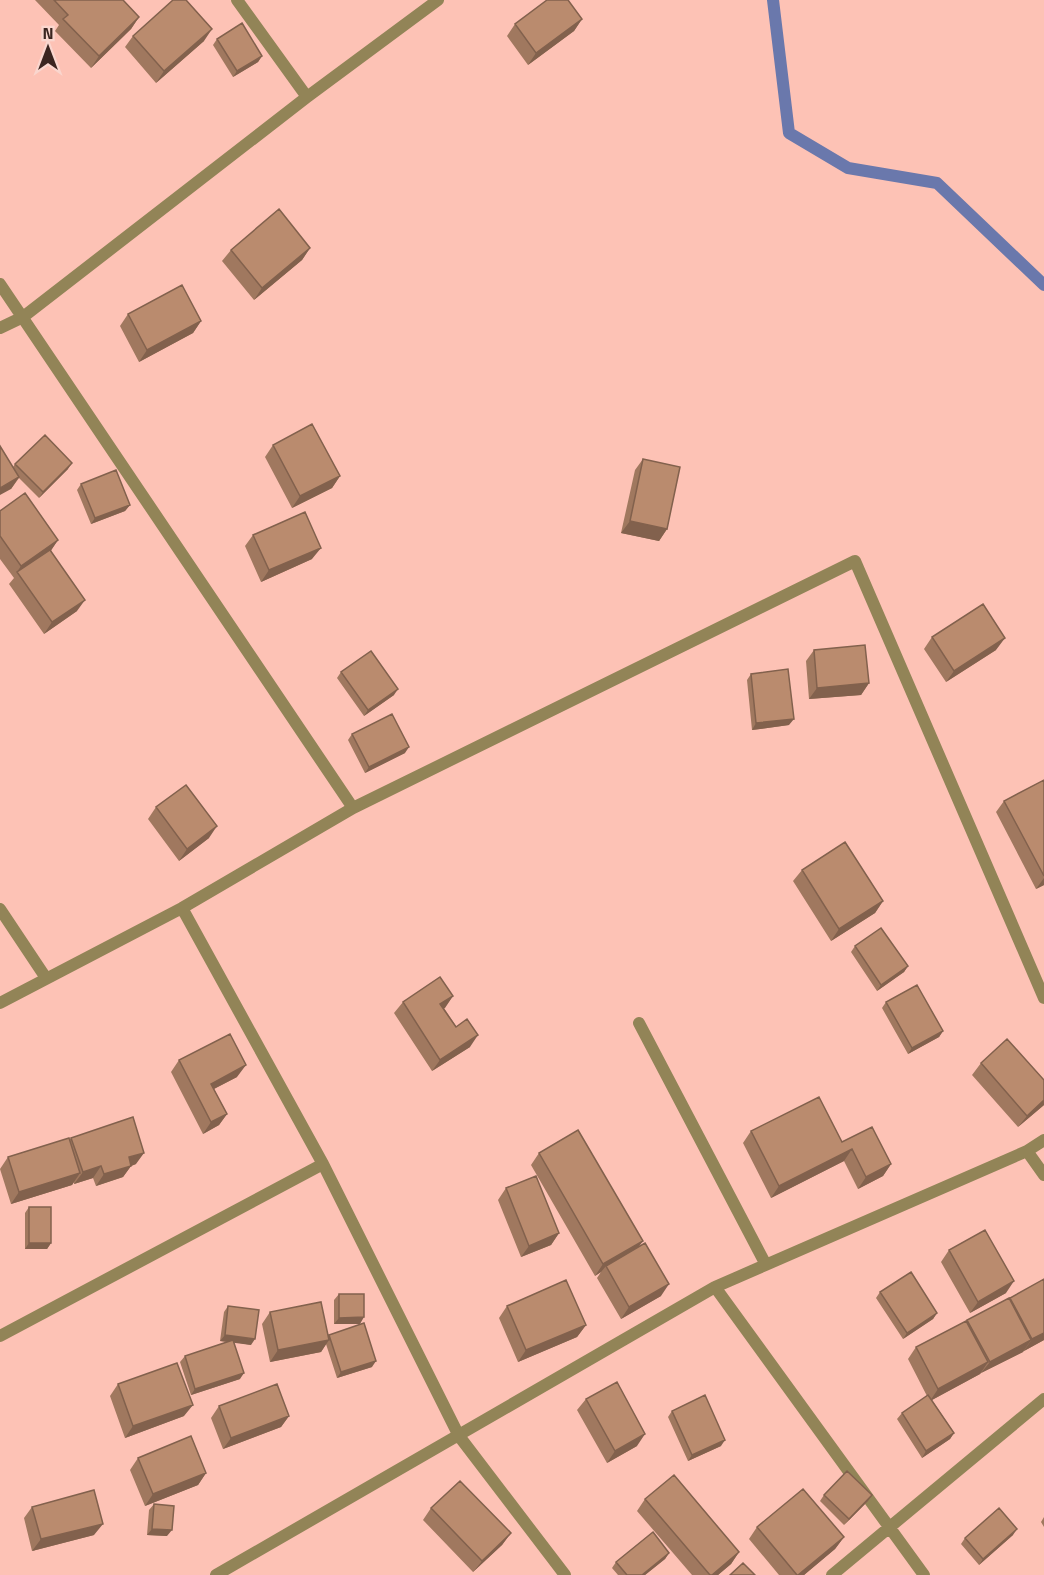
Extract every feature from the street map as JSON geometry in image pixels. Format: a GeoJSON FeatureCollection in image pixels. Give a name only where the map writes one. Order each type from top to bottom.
{"type":"FeatureCollection","features":[{"type":"Feature","properties":{"kind":"street"},"geometry":{"type":"LineString","coordinates":[[237,0],[307,97]]}},
{"type":"Feature","properties":{"kind":"street"},"geometry":{"type":"LineString","coordinates":[[0,328],[24,317],[307,97],[438,0]]}},
{"type":"Feature","properties":{"kind":"street"},"geometry":{"type":"LineString","coordinates":[[0,284],[353,808]]}},
{"type":"Feature","properties":{"kind":"street"},"geometry":{"type":"LineString","coordinates":[[0,1003],[182,908],[353,808],[855,561],[1044,998]]}},
{"type":"Feature","properties":{"kind":"street"},"geometry":{"type":"LineString","coordinates":[[182,908],[324,1164],[459,1436],[565,1575]]}},
{"type":"Feature","properties":{"kind":"street"},"geometry":{"type":"LineString","coordinates":[[0,909],[46,978]]}},
{"type":"Feature","properties":{"kind":"street"},"geometry":{"type":"LineString","coordinates":[[639,1023],[765,1263]]}},
{"type":"Feature","properties":{"kind":"street"},"geometry":{"type":"LineString","coordinates":[[216,1575],[715,1287],[765,1263],[1027,1151],[1044,1140]]}},
{"type":"Feature","properties":{"kind":"street"},"geometry":{"type":"LineString","coordinates":[[1027,1151],[1044,1175]]}},
{"type":"Feature","properties":{"kind":"street"},"geometry":{"type":"LineString","coordinates":[[0,1336],[324,1164]]}},
{"type":"Feature","properties":{"kind":"street"},"geometry":{"type":"LineString","coordinates":[[715,1287],[887,1528],[924,1575]]}},
{"type":"Feature","properties":{"kind":"street"},"geometry":{"type":"LineString","coordinates":[[832,1575],[1044,1399]]}},
{"type":"Feature","properties":{"kind":"building"},"geometry":{"type":"Polygon","coordinates":[[[54,0],[123,0],[139,17],[99,56],[63,19],[68,15],[54,0]]]}},
{"type":"Feature","properties":{"kind":"building"},"geometry":{"type":"Polygon","coordinates":[[[173,0],[186,0],[212,29],[164,71],[133,36],[173,0]]]}},
{"type":"Feature","properties":{"kind":"building"},"geometry":{"type":"Polygon","coordinates":[[[547,0],[568,0],[582,19],[536,53],[515,24],[547,0]]]}},
{"type":"Feature","properties":{"kind":"building"},"geometry":{"type":"Polygon","coordinates":[[[242,23],[262,56],[237,71],[217,39],[242,23]]]}},
{"type":"Feature","properties":{"kind":"building"},"geometry":{"type":"Polygon","coordinates":[[[279,209],[310,248],[262,288],[231,250],[279,209]]]}},
{"type":"Feature","properties":{"kind":"building"},"geometry":{"type":"Polygon","coordinates":[[[182,285],[201,321],[147,350],[128,314],[182,285]]]}},
{"type":"Feature","properties":{"kind":"building"},"geometry":{"type":"Polygon","coordinates":[[[312,424],[340,476],[300,496],[273,445],[312,424]]]}},
{"type":"Feature","properties":{"kind":"building"},"geometry":{"type":"Polygon","coordinates":[[[45,435],[72,463],[43,492],[15,464],[45,435]]]}},
{"type":"Feature","properties":{"kind":"building"},"geometry":{"type":"Polygon","coordinates":[[[0,446],[19,477],[0,488],[0,446]]]}},
{"type":"Feature","properties":{"kind":"building"},"geometry":{"type":"Polygon","coordinates":[[[643,459],[680,467],[667,529],[630,521],[643,459]]]}},
{"type":"Feature","properties":{"kind":"building"},"geometry":{"type":"Polygon","coordinates":[[[116,470],[130,505],[95,518],[81,484],[116,470]]]}},
{"type":"Feature","properties":{"kind":"building"},"geometry":{"type":"Polygon","coordinates":[[[25,493],[58,540],[21,566],[0,536],[0,511],[25,493]]]}},
{"type":"Feature","properties":{"kind":"building"},"geometry":{"type":"Polygon","coordinates":[[[305,512],[321,548],[269,570],[253,535],[305,512]]]}},
{"type":"Feature","properties":{"kind":"building"},"geometry":{"type":"Polygon","coordinates":[[[50,550],[85,600],[52,622],[17,572],[50,550]]]}},
{"type":"Feature","properties":{"kind":"building"},"geometry":{"type":"Polygon","coordinates":[[[983,604],[1005,638],[954,671],[932,637],[983,604]]]}},
{"type":"Feature","properties":{"kind":"building"},"geometry":{"type":"Polygon","coordinates":[[[865,645],[869,683],[817,688],[814,650],[865,645]]]}},
{"type":"Feature","properties":{"kind":"building"},"geometry":{"type":"Polygon","coordinates":[[[371,651],[398,689],[368,710],[341,672],[371,651]]]}},
{"type":"Feature","properties":{"kind":"building"},"geometry":{"type":"Polygon","coordinates":[[[788,669],[794,719],[756,723],[751,674],[788,669]]]}},
{"type":"Feature","properties":{"kind":"building"},"geometry":{"type":"Polygon","coordinates":[[[392,714],[409,747],[369,767],[352,734],[392,714]]]}},
{"type":"Feature","properties":{"kind":"building"},"geometry":{"type":"Polygon","coordinates":[[[1044,780],[1044,876],[1004,801],[1044,780]]]}},
{"type":"Feature","properties":{"kind":"building"},"geometry":{"type":"Polygon","coordinates":[[[186,785],[217,826],[187,849],[156,807],[186,785]]]}},
{"type":"Feature","properties":{"kind":"building"},"geometry":{"type":"Polygon","coordinates":[[[845,842],[883,901],[839,929],[802,870],[845,842]]]}},
{"type":"Feature","properties":{"kind":"building"},"geometry":{"type":"Polygon","coordinates":[[[881,928],[908,966],[881,985],[855,946],[881,928]]]}},
{"type":"Feature","properties":{"kind":"building"},"geometry":{"type":"Polygon","coordinates":[[[440,977],[453,996],[440,1004],[456,1027],[467,1019],[478,1035],[440,1060],[403,1002],[440,977]]]}},
{"type":"Feature","properties":{"kind":"building"},"geometry":{"type":"Polygon","coordinates":[[[917,985],[943,1031],[912,1048],[886,1002],[917,985]]]}},
{"type":"Feature","properties":{"kind":"building"},"geometry":{"type":"Polygon","coordinates":[[[230,1034],[246,1065],[211,1084],[227,1114],[211,1122],[179,1060],[230,1034]]]}},
{"type":"Feature","properties":{"kind":"building"},"geometry":{"type":"Polygon","coordinates":[[[1007,1039],[1044,1080],[1044,1100],[1027,1116],[981,1063],[1007,1039]]]}},
{"type":"Feature","properties":{"kind":"building"},"geometry":{"type":"Polygon","coordinates":[[[819,1097],[842,1142],[872,1127],[891,1164],[866,1177],[852,1149],[779,1186],[751,1131],[819,1097]]]}},
{"type":"Feature","properties":{"kind":"building"},"geometry":{"type":"Polygon","coordinates":[[[133,1117],[144,1153],[129,1157],[131,1166],[104,1174],[101,1166],[83,1172],[71,1138],[133,1117]]]}},
{"type":"Feature","properties":{"kind":"building"},"geometry":{"type":"Polygon","coordinates":[[[578,1130],[643,1241],[603,1264],[539,1153],[578,1130]]]}},
{"type":"Feature","properties":{"kind":"building"},"geometry":{"type":"Polygon","coordinates":[[[69,1138],[80,1173],[19,1192],[8,1157],[69,1138]]]}},
{"type":"Feature","properties":{"kind":"building"},"geometry":{"type":"Polygon","coordinates":[[[536,1176],[559,1233],[529,1246],[506,1188],[536,1176]]]}},
{"type":"Feature","properties":{"kind":"building"},"geometry":{"type":"Polygon","coordinates":[[[29,1207],[51,1207],[51,1243],[29,1243],[29,1207]]]}},
{"type":"Feature","properties":{"kind":"building"},"geometry":{"type":"Polygon","coordinates":[[[985,1230],[1014,1281],[978,1302],[949,1250],[985,1230]]]}},
{"type":"Feature","properties":{"kind":"building"},"geometry":{"type":"Polygon","coordinates":[[[645,1243],[669,1284],[629,1307],[606,1266],[645,1243]]]}},
{"type":"Feature","properties":{"kind":"building"},"geometry":{"type":"Polygon","coordinates":[[[911,1272],[937,1313],[907,1333],[880,1292],[911,1272]]]}},
{"type":"Feature","properties":{"kind":"building"},"geometry":{"type":"Polygon","coordinates":[[[1044,1279],[1044,1333],[1032,1339],[1010,1298],[1044,1279]]]}},
{"type":"Feature","properties":{"kind":"building"},"geometry":{"type":"Polygon","coordinates":[[[566,1280],[586,1325],[526,1350],[507,1306],[566,1280]]]}},
{"type":"Feature","properties":{"kind":"building"},"geometry":{"type":"Polygon","coordinates":[[[339,1294],[364,1294],[364,1317],[339,1318],[339,1294]]]}},
{"type":"Feature","properties":{"kind":"building"},"geometry":{"type":"Polygon","coordinates":[[[1009,1298],[1031,1340],[990,1362],[967,1320],[1009,1298]]]}},
{"type":"Feature","properties":{"kind":"building"},"geometry":{"type":"Polygon","coordinates":[[[321,1302],[329,1340],[278,1350],[270,1312],[321,1302]]]}},
{"type":"Feature","properties":{"kind":"building"},"geometry":{"type":"Polygon","coordinates":[[[228,1306],[259,1310],[255,1339],[225,1335],[228,1306]]]}},
{"type":"Feature","properties":{"kind":"building"},"geometry":{"type":"Polygon","coordinates":[[[966,1321],[988,1362],[938,1389],[916,1347],[966,1321]]]}},
{"type":"Feature","properties":{"kind":"building"},"geometry":{"type":"Polygon","coordinates":[[[364,1323],[376,1361],[341,1372],[329,1335],[364,1323]]]}},
{"type":"Feature","properties":{"kind":"building"},"geometry":{"type":"Polygon","coordinates":[[[233,1340],[244,1373],[195,1389],[185,1356],[233,1340]]]}},
{"type":"Feature","properties":{"kind":"building"},"geometry":{"type":"Polygon","coordinates":[[[177,1363],[193,1405],[133,1426],[118,1384],[177,1363]]]}},
{"type":"Feature","properties":{"kind":"building"},"geometry":{"type":"Polygon","coordinates":[[[617,1382],[645,1434],[615,1451],[586,1399],[617,1382]]]}},
{"type":"Feature","properties":{"kind":"building"},"geometry":{"type":"Polygon","coordinates":[[[277,1384],[289,1416],[231,1438],[219,1406],[277,1384]]]}},
{"type":"Feature","properties":{"kind":"building"},"geometry":{"type":"Polygon","coordinates":[[[705,1395],[725,1440],[692,1455],[672,1411],[705,1395]]]}},
{"type":"Feature","properties":{"kind":"building"},"geometry":{"type":"Polygon","coordinates":[[[928,1395],[954,1433],[926,1451],[902,1413],[928,1395]]]}},
{"type":"Feature","properties":{"kind":"building"},"geometry":{"type":"Polygon","coordinates":[[[191,1436],[206,1473],[153,1494],[138,1458],[191,1436]]]}},
{"type":"Feature","properties":{"kind":"building"},"geometry":{"type":"Polygon","coordinates":[[[847,1471],[872,1495],[849,1519],[824,1495],[847,1471]]]}},
{"type":"Feature","properties":{"kind":"building"},"geometry":{"type":"Polygon","coordinates":[[[674,1475],[739,1552],[712,1575],[645,1499],[674,1475]]]}},
{"type":"Feature","properties":{"kind":"building"},"geometry":{"type":"Polygon","coordinates":[[[460,1481],[511,1533],[482,1561],[431,1508],[460,1481]]]}},
{"type":"Feature","properties":{"kind":"building"},"geometry":{"type":"Polygon","coordinates":[[[803,1489],[844,1537],[797,1575],[757,1527],[803,1489]]]}},
{"type":"Feature","properties":{"kind":"building"},"geometry":{"type":"Polygon","coordinates":[[[94,1490],[103,1524],[41,1539],[32,1507],[94,1490]]]}},
{"type":"Feature","properties":{"kind":"building"},"geometry":{"type":"Polygon","coordinates":[[[154,1504],[174,1506],[172,1530],[152,1529],[154,1504]]]}},
{"type":"Feature","properties":{"kind":"building"},"geometry":{"type":"Polygon","coordinates":[[[999,1508],[1017,1529],[983,1559],[965,1538],[999,1508]]]}},
{"type":"Feature","properties":{"kind":"building"},"geometry":{"type":"Polygon","coordinates":[[[653,1532],[669,1553],[642,1575],[627,1575],[616,1562],[653,1532]]]}},
{"type":"Feature","properties":{"kind":"building"},"geometry":{"type":"Polygon","coordinates":[[[743,1563],[755,1575],[730,1575],[743,1563]]]}},
{"type":"Feature","properties":{"kind":"waterway"},"geometry":{"type":"LineString","coordinates":[[773,0],[789,133],[848,168],[937,183],[1044,285]]}}]}
